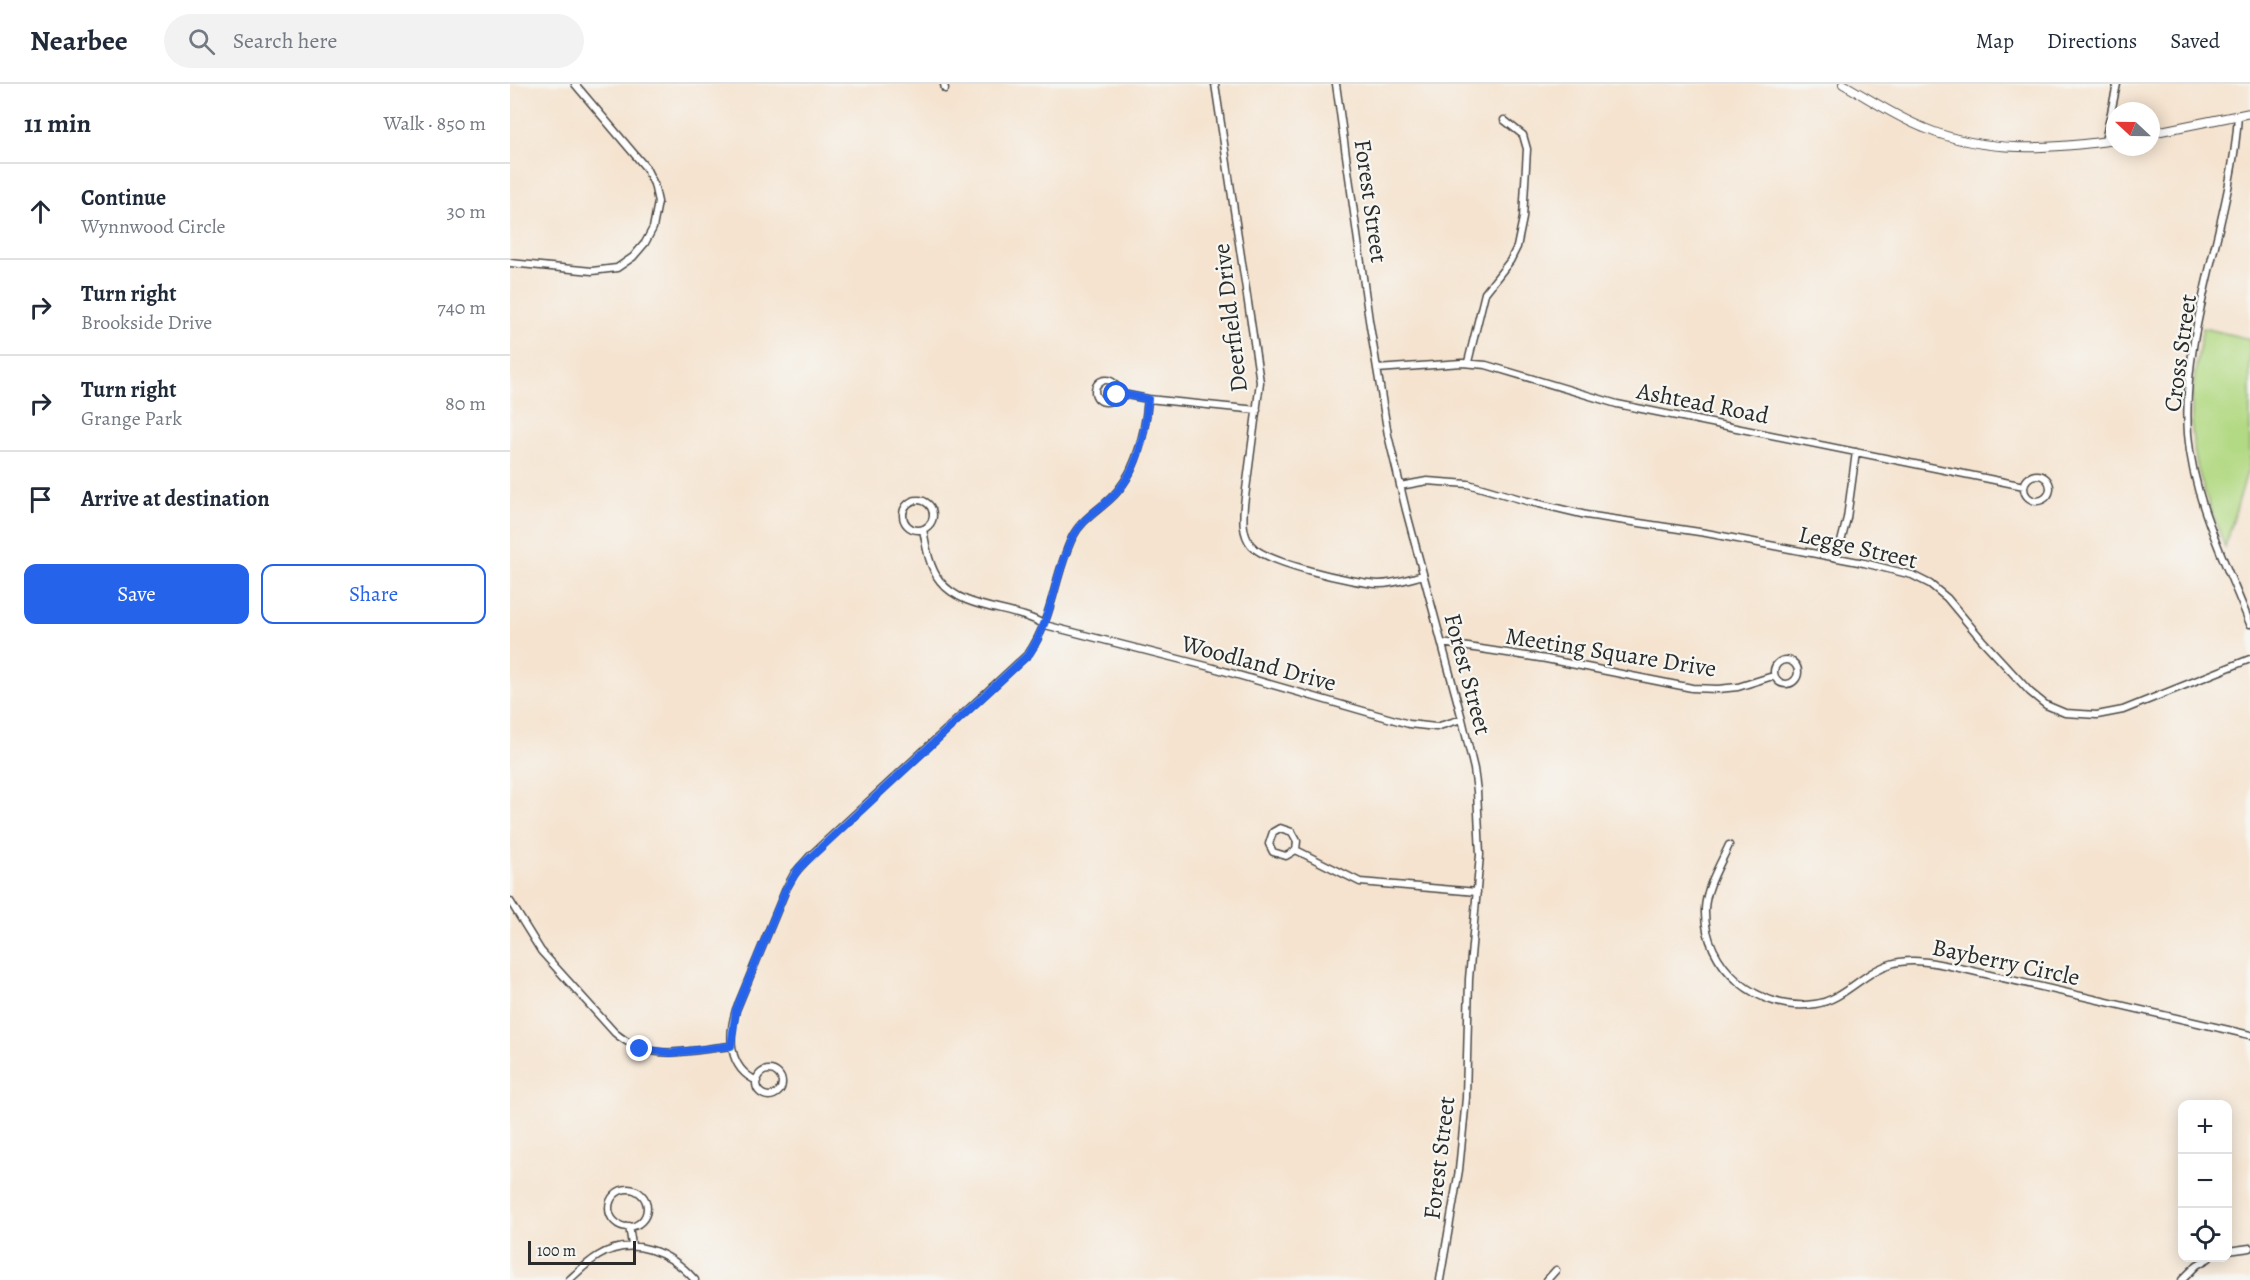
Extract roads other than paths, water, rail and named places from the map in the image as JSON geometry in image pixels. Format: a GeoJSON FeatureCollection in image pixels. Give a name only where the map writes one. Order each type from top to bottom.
{"type":"FeatureCollection","features":[{"type":"Feature","properties":{"kind":"street"},"geometry":{"type":"LineString","coordinates":[[510,263],[592,271],[617,268],[633,257],[645,243],[653,228],[658,202],[654,184],[646,168],[575,84]]}},
{"type":"Feature","properties":{"kind":"street","name":"Deerfield Drive"},"geometry":{"type":"LineString","coordinates":[[1215,84],[1259,365],[1260,390],[1243,521],[1247,538],[1262,555],[1359,582],[1389,584],[1424,575]]}},
{"type":"Feature","properties":{"kind":"street","name":"Forest Street"},"geometry":{"type":"LineString","coordinates":[[1336,84],[1389,442],[1462,719],[1474,769],[1479,811],[1480,855],[1469,979],[1468,1052],[1462,1145],[1440,1280]]}},
{"type":"Feature","properties":{"kind":"street"},"geometry":{"type":"LineString","coordinates":[[1844,84],[1914,124],[1944,136],[1998,146],[2041,148],[2105,141],[2117,84]]}},
{"type":"Feature","properties":{"kind":"street"},"geometry":{"type":"LineString","coordinates":[[2160,131],[2250,112]]}},
{"type":"Feature","properties":{"kind":"street","name":"Cross Street"},"geometry":{"type":"LineString","coordinates":[[2238,115],[2233,169],[2197,331],[2190,378],[2188,415],[2191,452],[2201,495],[2250,624]]}},
{"type":"Feature","properties":{"kind":"street"},"geometry":{"type":"LineString","coordinates":[[1468,362],[1485,293],[1510,261],[1517,247],[1523,218],[1527,149],[1523,135],[1504,120]]}},
{"type":"Feature","properties":{"kind":"street","name":"Ashtead Road"},"geometry":{"type":"LineString","coordinates":[[1377,369],[1468,362],[1494,367],[1617,404],[2024,486]]}},
{"type":"Feature","properties":{"kind":"street"},"geometry":{"type":"LineString","coordinates":[[1117,393],[1148,399],[1257,410]]}},
{"type":"Feature","properties":{"kind":"street"},"geometry":{"type":"LineString","coordinates":[[757,1081],[762,1073],[771,1071],[779,1076],[782,1085],[777,1094],[767,1096],[759,1091],[757,1081],[744,1073],[731,1046],[736,1010],[794,874],[810,856],[1026,658],[1045,625],[1063,560],[1073,536],[1087,518],[1116,493],[1130,472],[1143,437],[1148,399]]}},
{"type":"Feature","properties":{"kind":"street"},"geometry":{"type":"LineString","coordinates":[[1837,558],[1847,518],[1856,452]]}},
{"type":"Feature","properties":{"kind":"street","name":"Ashtead Road"},"geometry":{"type":"LineString","coordinates":[[2039,475],[2048,481],[2050,490],[2045,498],[2035,501],[2026,496],[2024,486],[2030,477],[2039,475]]}},
{"type":"Feature","properties":{"kind":"street","name":"Legge Street"},"geometry":{"type":"LineString","coordinates":[[1400,486],[1427,481],[1468,484],[1586,515],[1688,529],[1897,571],[1930,584],[1947,598],[2025,687],[2046,705],[2065,712],[2097,716],[2123,710],[2250,659]]}},
{"type":"Feature","properties":{"kind":"street"},"geometry":{"type":"LineString","coordinates":[[912,501],[924,501],[932,509],[930,523],[923,529],[913,528],[905,522],[903,513],[912,501]]}},
{"type":"Feature","properties":{"kind":"street","name":"Woodland Drive"},"geometry":{"type":"LineString","coordinates":[[923,529],[929,557],[940,580],[950,591],[967,601],[1031,617],[1045,625],[1210,667],[1409,724],[1436,727],[1462,719]]}},
{"type":"Feature","properties":{"kind":"street","name":"Meeting Square Drive"},"geometry":{"type":"LineString","coordinates":[[1442,643],[1554,661],[1692,688],[1738,687],[1773,676]]}},
{"type":"Feature","properties":{"kind":"street","name":"Meeting Square Drive"},"geometry":{"type":"LineString","coordinates":[[1781,660],[1791,661],[1797,666],[1798,676],[1790,684],[1782,684],[1773,676],[1774,666],[1781,660]]}},
{"type":"Feature","properties":{"kind":"street"},"geometry":{"type":"LineString","coordinates":[[1280,828],[1292,832],[1297,841],[1296,850],[1286,856],[1273,852],[1269,844],[1273,832],[1280,828]]}},
{"type":"Feature","properties":{"kind":"street","name":"Bayberry Circle"},"geometry":{"type":"LineString","coordinates":[[1729,845],[1708,893],[1705,910],[1707,930],[1713,948],[1727,972],[1747,989],[1766,999],[1789,1005],[1817,1004],[1838,996],[1891,964],[1929,963],[1964,969],[2250,1035]]}},
{"type":"Feature","properties":{"kind":"street"},"geometry":{"type":"LineString","coordinates":[[1296,850],[1360,882],[1477,892]]}},
{"type":"Feature","properties":{"kind":"street"},"geometry":{"type":"LineString","coordinates":[[510,901],[548,959],[615,1033],[628,1042],[645,1050],[666,1053],[731,1046]]}},
{"type":"Feature","properties":{"kind":"street"},"geometry":{"type":"LineString","coordinates":[[627,1189],[638,1192],[644,1198],[646,1206],[643,1218],[637,1224],[629,1226],[615,1221],[610,1215],[609,1207],[616,1193],[627,1189]]}},
{"type":"Feature","properties":{"kind":"street"},"geometry":{"type":"LineString","coordinates":[[629,1226],[632,1245]]}},
{"type":"Feature","properties":{"kind":"street"},"geometry":{"type":"LineString","coordinates":[[569,1280],[600,1255],[632,1245],[665,1255],[695,1280]]}},
{"type":"Feature","properties":{"kind":"street"},"geometry":{"type":"LineString","coordinates":[[2232,1250],[2250,1248]]}},
{"type":"Feature","properties":{"kind":"street"},"geometry":{"type":"LineString","coordinates":[[2182,1280],[2202,1262]]}},
{"type":"Feature","properties":{"kind":"street"},"geometry":{"type":"LineString","coordinates":[[1547,1280],[1556,1270]]}}]}
